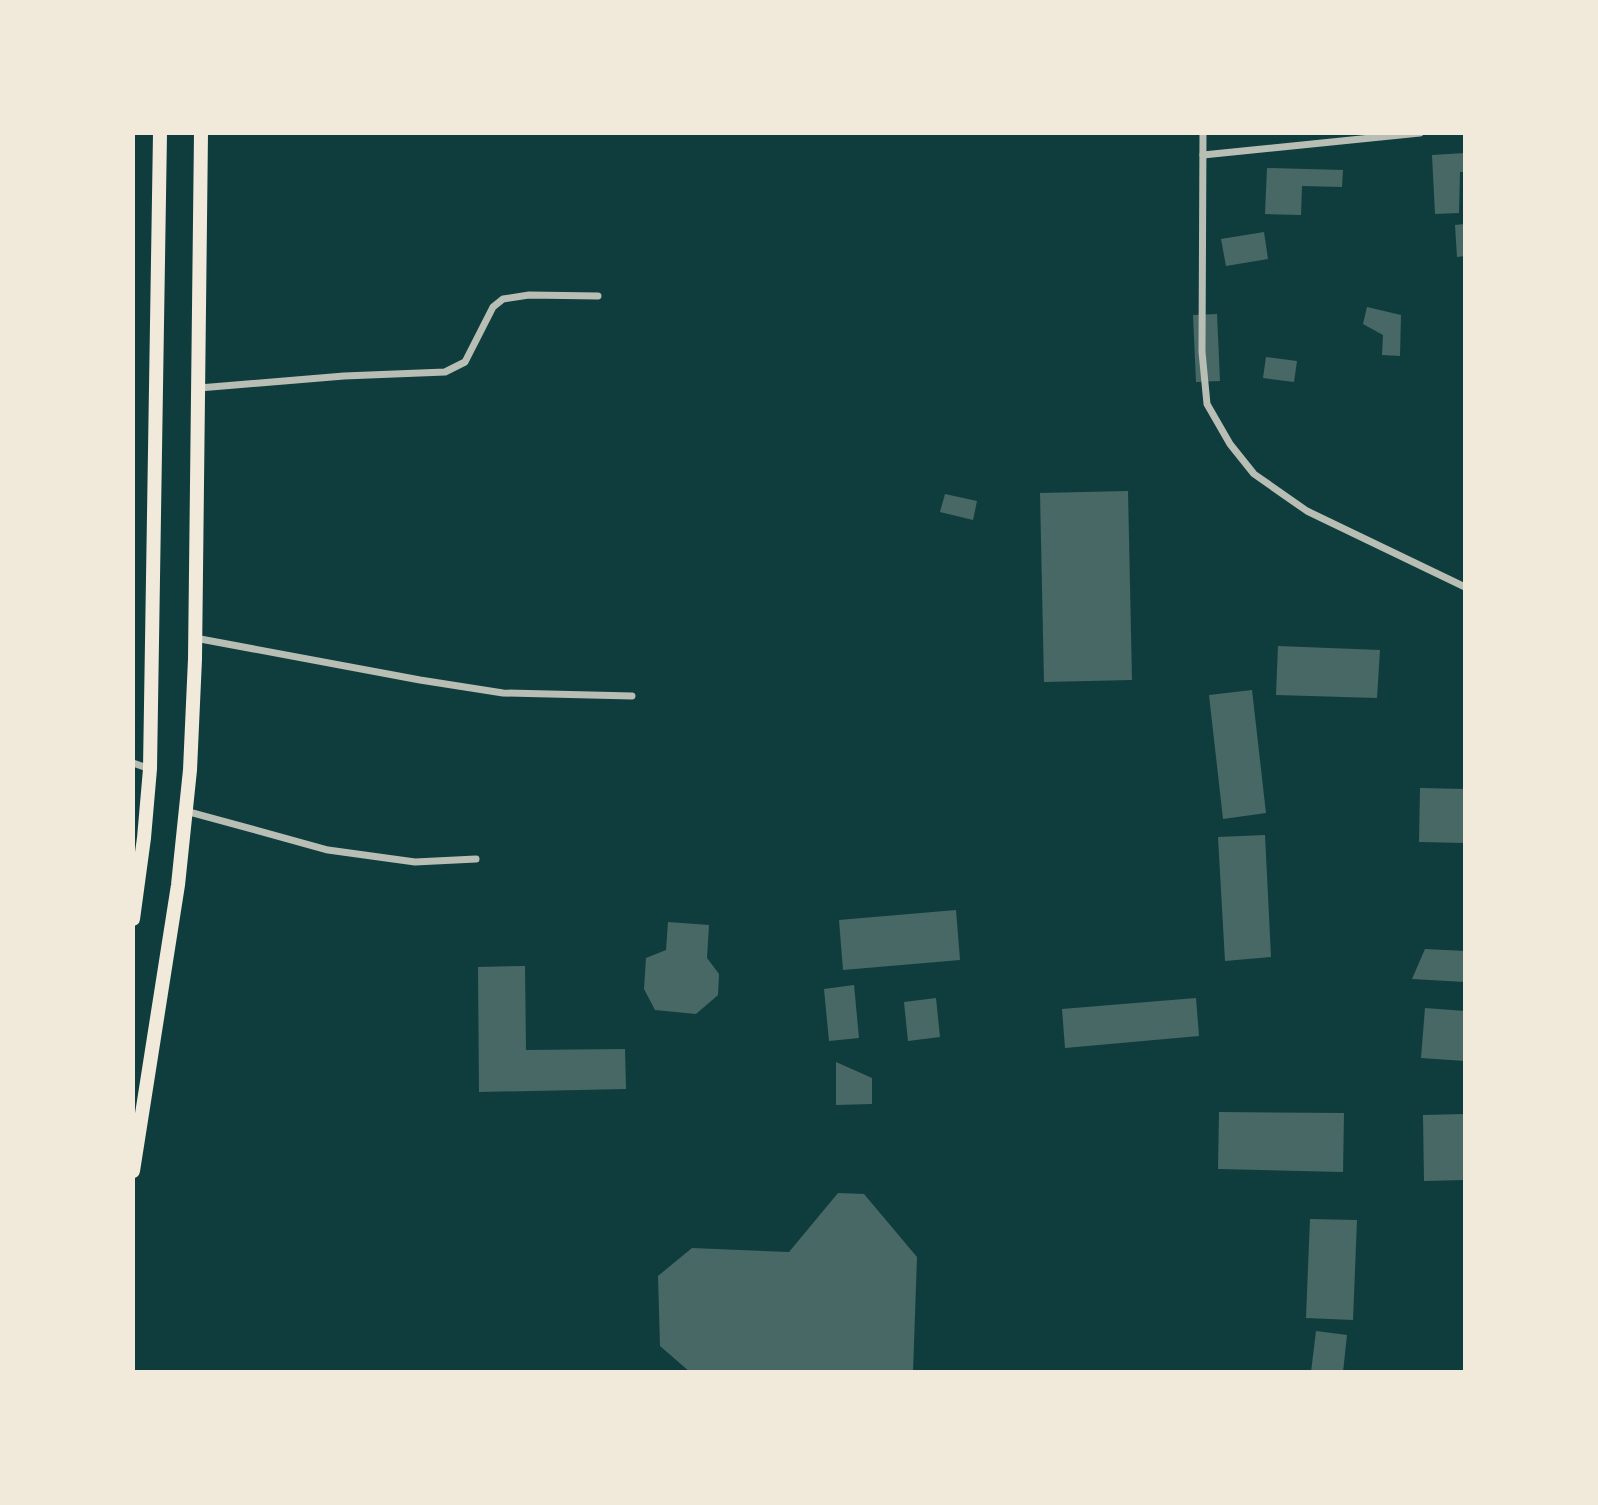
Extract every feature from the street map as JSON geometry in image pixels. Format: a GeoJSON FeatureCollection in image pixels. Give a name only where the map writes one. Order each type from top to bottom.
{"type":"FeatureCollection","features":[{"type":"Feature","properties":{"kind":"main road"},"geometry":{"type":"LineString","coordinates":[[133,919],[150,769],[160,133]]}},
{"type":"Feature","properties":{"kind":"main road"},"geometry":{"type":"LineString","coordinates":[[133,1171],[178,884],[190,770],[201,133]]}},
{"type":"Feature","properties":{"kind":"street"},"geometry":{"type":"LineString","coordinates":[[1203,133],[1202,352],[1207,404],[1230,444],[1254,474],[1307,511],[1465,587]]}},
{"type":"Feature","properties":{"kind":"street"},"geometry":{"type":"LineString","coordinates":[[1203,155],[1420,133]]}},
{"type":"Feature","properties":{"kind":"street"},"geometry":{"type":"LineString","coordinates":[[198,388],[344,376],[445,372],[465,362],[493,307],[503,299],[529,295],[598,296]]}},
{"type":"Feature","properties":{"kind":"street"},"geometry":{"type":"LineString","coordinates":[[194,638],[420,680],[503,692],[632,695]]}},
{"type":"Feature","properties":{"kind":"street"},"geometry":{"type":"LineString","coordinates":[[133,763],[150,769]]}},
{"type":"Feature","properties":{"kind":"street"},"geometry":{"type":"LineString","coordinates":[[186,811],[328,850],[415,862],[476,859]]}},
{"type":"Feature","properties":{"kind":"building"},"geometry":{"type":"Polygon","coordinates":[[[1465,153],[1465,172],[1460,172],[1459,213],[1435,214],[1432,155],[1465,153]]]}},
{"type":"Feature","properties":{"kind":"building"},"geometry":{"type":"Polygon","coordinates":[[[1267,168],[1343,170],[1342,187],[1302,186],[1301,215],[1265,214],[1267,168]]]}},
{"type":"Feature","properties":{"kind":"building"},"geometry":{"type":"Polygon","coordinates":[[[1465,224],[1465,256],[1457,257],[1455,225],[1465,224]]]}},
{"type":"Feature","properties":{"kind":"building"},"geometry":{"type":"Polygon","coordinates":[[[1264,232],[1268,259],[1226,266],[1221,239],[1264,232]]]}},
{"type":"Feature","properties":{"kind":"building"},"geometry":{"type":"Polygon","coordinates":[[[1367,307],[1401,315],[1400,356],[1382,355],[1383,335],[1363,324],[1367,307]]]}},
{"type":"Feature","properties":{"kind":"building"},"geometry":{"type":"Polygon","coordinates":[[[1217,314],[1220,381],[1196,382],[1193,315],[1217,314]]]}},
{"type":"Feature","properties":{"kind":"building"},"geometry":{"type":"Polygon","coordinates":[[[1266,357],[1297,361],[1294,382],[1263,378],[1266,357]]]}},
{"type":"Feature","properties":{"kind":"building"},"geometry":{"type":"Polygon","coordinates":[[[1128,491],[1132,680],[1044,682],[1040,493],[1128,491]]]}},
{"type":"Feature","properties":{"kind":"building"},"geometry":{"type":"Polygon","coordinates":[[[945,494],[977,501],[973,520],[940,512],[945,494]]]}},
{"type":"Feature","properties":{"kind":"building"},"geometry":{"type":"Polygon","coordinates":[[[1278,646],[1380,650],[1377,698],[1276,695],[1278,646]]]}},
{"type":"Feature","properties":{"kind":"building"},"geometry":{"type":"Polygon","coordinates":[[[1252,690],[1266,813],[1223,819],[1209,695],[1252,690]]]}},
{"type":"Feature","properties":{"kind":"building"},"geometry":{"type":"Polygon","coordinates":[[[1420,788],[1465,789],[1465,843],[1419,842],[1420,788]]]}},
{"type":"Feature","properties":{"kind":"building"},"geometry":{"type":"Polygon","coordinates":[[[1265,835],[1271,957],[1225,961],[1218,837],[1265,835]]]}},
{"type":"Feature","properties":{"kind":"building"},"geometry":{"type":"Polygon","coordinates":[[[956,910],[960,960],[843,970],[839,920],[956,910]]]}},
{"type":"Feature","properties":{"kind":"building"},"geometry":{"type":"Polygon","coordinates":[[[668,922],[709,925],[707,958],[719,974],[718,995],[696,1014],[655,1010],[644,989],[646,958],[666,950],[668,922]]]}},
{"type":"Feature","properties":{"kind":"building"},"geometry":{"type":"Polygon","coordinates":[[[1425,949],[1465,951],[1465,982],[1412,979],[1425,949]]]}},
{"type":"Feature","properties":{"kind":"building"},"geometry":{"type":"Polygon","coordinates":[[[525,966],[526,1050],[625,1049],[626,1089],[479,1092],[478,967],[525,966]]]}},
{"type":"Feature","properties":{"kind":"building"},"geometry":{"type":"Polygon","coordinates":[[[854,985],[859,1038],[829,1041],[824,989],[854,985]]]}},
{"type":"Feature","properties":{"kind":"building"},"geometry":{"type":"Polygon","coordinates":[[[936,998],[940,1037],[908,1041],[904,1002],[936,998]]]}},
{"type":"Feature","properties":{"kind":"building"},"geometry":{"type":"Polygon","coordinates":[[[1196,998],[1199,1036],[1065,1048],[1062,1009],[1196,998]]]}},
{"type":"Feature","properties":{"kind":"building"},"geometry":{"type":"Polygon","coordinates":[[[1425,1008],[1465,1011],[1465,1061],[1421,1058],[1425,1008]]]}},
{"type":"Feature","properties":{"kind":"building"},"geometry":{"type":"Polygon","coordinates":[[[836,1062],[872,1078],[872,1104],[836,1105],[836,1062]]]}},
{"type":"Feature","properties":{"kind":"building"},"geometry":{"type":"Polygon","coordinates":[[[1219,1112],[1344,1113],[1343,1172],[1218,1169],[1219,1112]]]}},
{"type":"Feature","properties":{"kind":"building"},"geometry":{"type":"Polygon","coordinates":[[[1465,1114],[1465,1180],[1424,1181],[1423,1115],[1465,1114]]]}},
{"type":"Feature","properties":{"kind":"building"},"geometry":{"type":"Polygon","coordinates":[[[838,1193],[864,1194],[917,1257],[913,1372],[690,1372],[660,1346],[658,1276],[692,1248],[789,1252],[838,1193]]]}},
{"type":"Feature","properties":{"kind":"building"},"geometry":{"type":"Polygon","coordinates":[[[1310,1219],[1357,1220],[1353,1320],[1306,1318],[1310,1219]]]}},
{"type":"Feature","properties":{"kind":"building"},"geometry":{"type":"Polygon","coordinates":[[[1316,1331],[1347,1335],[1343,1372],[1311,1372],[1316,1331]]]}}]}
